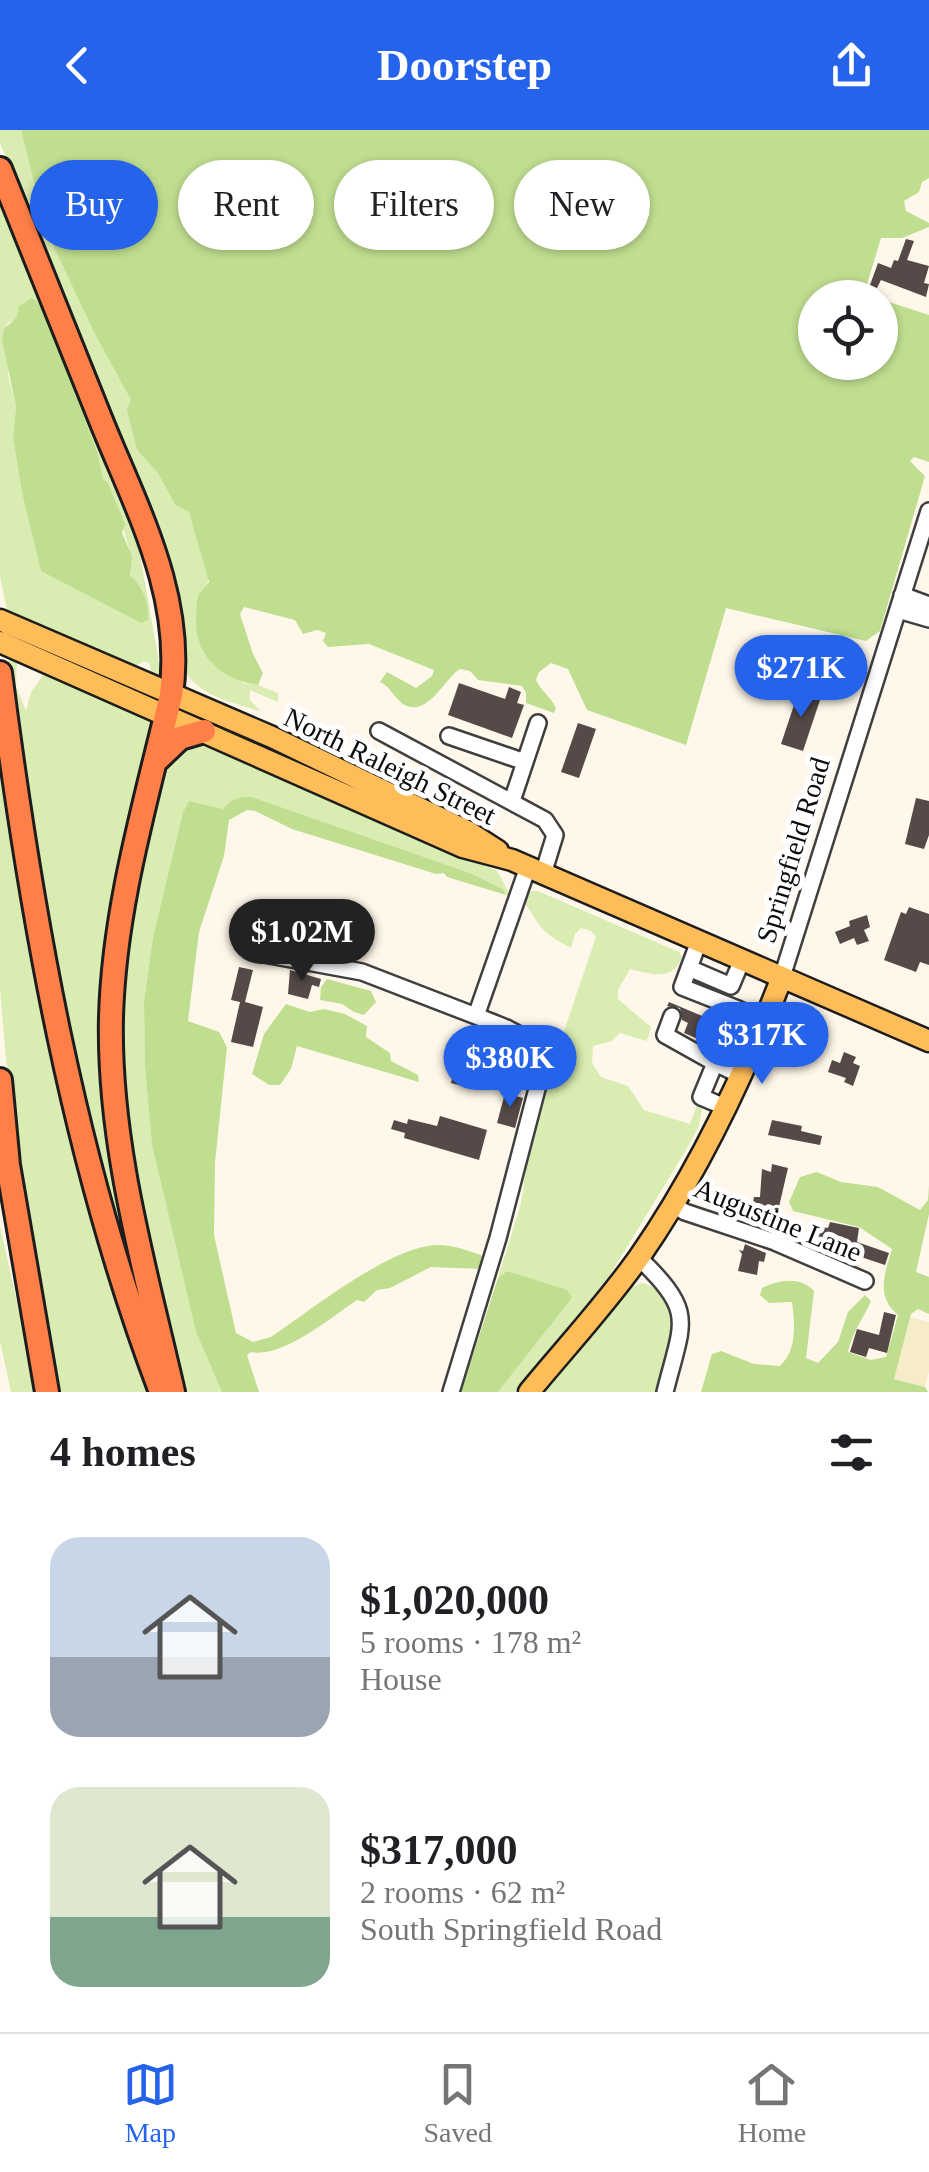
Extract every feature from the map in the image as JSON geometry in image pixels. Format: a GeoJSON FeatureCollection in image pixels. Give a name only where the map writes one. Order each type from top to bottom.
{"type":"FeatureCollection","features":[{"type":"Feature","properties":{"kind":"highway"},"geometry":{"type":"LineString","coordinates":[[0,169],[157,559],[174,630],[176,664],[169,705],[121,916],[112,1037],[117,1129],[138,1243],[173,1392]]}},
{"type":"Feature","properties":{"kind":"highway"},"geometry":{"type":"LineString","coordinates":[[0,673],[66,1071],[110,1241],[160,1392]]}},
{"type":"Feature","properties":{"kind":"highway"},"geometry":{"type":"LineString","coordinates":[[156,762],[180,738],[204,731]]}},
{"type":"Feature","properties":{"kind":"highway"},"geometry":{"type":"LineString","coordinates":[[0,1080],[8,1165],[47,1392]]}},
{"type":"Feature","properties":{"kind":"highway"},"geometry":{"type":"LineString","coordinates":[[0,1201],[21,1292],[37,1338]]}},
{"type":"Feature","properties":{"kind":"main road"},"geometry":{"type":"LineString","coordinates":[[0,620],[46,652]]}},
{"type":"Feature","properties":{"kind":"main road"},"geometry":{"type":"LineString","coordinates":[[0,642],[46,652]]}},
{"type":"Feature","properties":{"kind":"main road","name":"North Raleigh Street"},"geometry":{"type":"LineString","coordinates":[[46,652],[169,705],[272,737],[451,823],[528,867]]}},
{"type":"Feature","properties":{"kind":"main road","name":"North Raleigh Street"},"geometry":{"type":"LineString","coordinates":[[169,705],[204,731],[463,847],[528,867]]}},
{"type":"Feature","properties":{"kind":"main road"},"geometry":{"type":"LineString","coordinates":[[528,867],[929,1041]]}},
{"type":"Feature","properties":{"kind":"main road"},"geometry":{"type":"LineString","coordinates":[[529,1392],[639,1258],[673,1205],[725,1107],[782,978]]}},
{"type":"Feature","properties":{"kind":"street","name":"Springfield Road"},"geometry":{"type":"LineString","coordinates":[[782,978],[929,511]]}},
{"type":"Feature","properties":{"kind":"street"},"geometry":{"type":"LineString","coordinates":[[900,602],[929,605]]}},
{"type":"Feature","properties":{"kind":"street"},"geometry":{"type":"LineString","coordinates":[[900,602],[929,618]]}},
{"type":"Feature","properties":{"kind":"street"},"geometry":{"type":"LineString","coordinates":[[512,801],[538,722]]}},
{"type":"Feature","properties":{"kind":"street"},"geometry":{"type":"LineString","coordinates":[[379,731],[545,820],[555,836],[528,867],[476,1016]]}},
{"type":"Feature","properties":{"kind":"street"},"geometry":{"type":"LineString","coordinates":[[449,736],[525,762]]}},
{"type":"Feature","properties":{"kind":"street"},"geometry":{"type":"LineString","coordinates":[[698,941],[665,1034],[740,1075]]}},
{"type":"Feature","properties":{"kind":"street"},"geometry":{"type":"LineString","coordinates":[[264,954],[362,972],[476,1016],[530,1043],[540,1070],[498,1238],[451,1392]]}},
{"type":"Feature","properties":{"kind":"street"},"geometry":{"type":"LineString","coordinates":[[725,1107],[701,1098],[738,1009],[731,986],[742,960]]}},
{"type":"Feature","properties":{"kind":"street"},"geometry":{"type":"LineString","coordinates":[[689,968],[738,1009],[764,1021]]}},
{"type":"Feature","properties":{"kind":"street"},"geometry":{"type":"LineString","coordinates":[[682,987],[731,986]]}},
{"type":"Feature","properties":{"kind":"street","name":"Augustine Lane"},"geometry":{"type":"LineString","coordinates":[[673,1205],[775,1242],[865,1281]]}},
{"type":"Feature","properties":{"kind":"street"},"geometry":{"type":"LineString","coordinates":[[639,1258],[664,1282],[680,1307],[679,1336],[665,1392]]}},
{"type":"Feature","properties":{"kind":"shaded area"},"geometry":{"type":"Polygon","coordinates":[[[910,1317],[929,1322],[929,1371],[925,1387],[894,1379],[910,1317]]]}},
{"type":"Feature","properties":{"kind":"green space"},"geometry":{"type":"Polygon","coordinates":[[[0,130],[21,130],[30,166],[30,218],[0,143],[0,130]]]}},
{"type":"Feature","properties":{"kind":"green space"},"geometry":{"type":"Polygon","coordinates":[[[21,130],[929,130],[929,178],[922,182],[919,192],[904,201],[906,211],[929,223],[929,227],[902,238],[881,238],[868,280],[798,280],[798,380],[898,380],[898,305],[929,315],[929,462],[914,457],[910,461],[925,476],[880,631],[866,641],[726,608],[686,745],[587,710],[568,669],[551,663],[539,672],[536,680],[554,704],[554,713],[526,703],[522,686],[478,680],[470,671],[460,669],[428,702],[412,707],[400,702],[380,682],[387,672],[416,688],[434,670],[369,644],[328,647],[323,641],[326,633],[317,630],[303,634],[295,620],[244,607],[240,614],[263,673],[258,685],[222,672],[205,654],[197,631],[198,596],[209,582],[189,512],[175,505],[158,473],[137,450],[127,410],[131,400],[55,250],[158,250],[158,160],[30,160],[30,166],[21,130]]]}},
{"type":"Feature","properties":{"kind":"green space"},"geometry":{"type":"Polygon","coordinates":[[[0,181],[138,543],[162,679],[152,674],[149,663],[144,661],[134,667],[7,610],[0,576],[0,181]],[[39,304],[7,324],[8,375],[16,406],[13,438],[41,570],[141,623],[148,620],[147,608],[131,576],[130,552],[112,492],[103,479],[98,454],[39,304]]]}},
{"type":"Feature","properties":{"kind":"green space"},"geometry":{"type":"Polygon","coordinates":[[[43,250],[56,250],[131,400],[137,450],[158,473],[175,505],[189,511],[206,560],[206,589],[242,683],[278,693],[278,702],[250,690],[250,700],[261,712],[210,694],[193,682],[187,674],[173,576],[43,250]]]}},
{"type":"Feature","properties":{"kind":"green space"},"geometry":{"type":"Polygon","coordinates":[[[32,298],[46,318],[98,454],[103,479],[125,524],[122,533],[132,556],[130,575],[148,608],[148,620],[141,623],[41,571],[22,493],[13,438],[16,406],[2,340],[4,329],[17,317],[19,306],[32,298]]]}},
{"type":"Feature","properties":{"kind":"green space"},"geometry":{"type":"Polygon","coordinates":[[[8,658],[17,662],[16,686],[26,711],[31,692],[42,677],[40,672],[44,672],[155,718],[112,934],[132,1261],[129,1262],[118,1240],[66,1028],[8,658]]]}},
{"type":"Feature","properties":{"kind":"green space"},"geometry":{"type":"Polygon","coordinates":[[[0,735],[47,1029],[81,1177],[150,1392],[57,1392],[22,1190],[4,1037],[0,986],[0,735]]]}},
{"type":"Feature","properties":{"kind":"green space"},"geometry":{"type":"Polygon","coordinates":[[[199,741],[497,871],[510,894],[470,873],[252,797],[223,809],[189,801],[153,937],[144,1001],[145,1067],[152,1145],[196,1332],[222,1392],[177,1392],[118,1078],[129,910],[163,767],[172,753],[199,741]]]}},
{"type":"Feature","properties":{"kind":"green space"},"geometry":{"type":"Polygon","coordinates":[[[243,797],[470,873],[503,889],[506,895],[292,829],[255,811],[247,810],[229,820],[224,856],[199,932],[188,1021],[219,1032],[227,1047],[215,1163],[214,1235],[236,1333],[253,1342],[271,1337],[373,1268],[416,1249],[453,1246],[481,1255],[487,1265],[482,1269],[431,1267],[390,1288],[377,1290],[364,1302],[357,1300],[291,1343],[247,1355],[259,1392],[222,1392],[196,1332],[152,1145],[144,1001],[153,937],[183,812],[189,801],[223,809],[243,797]]]}},
{"type":"Feature","properties":{"kind":"green space"},"geometry":{"type":"Polygon","coordinates":[[[530,891],[538,891],[679,952],[682,957],[673,970],[660,974],[630,969],[618,990],[618,999],[651,1027],[647,1041],[620,1033],[612,1041],[593,1046],[592,1063],[601,1077],[628,1086],[644,1110],[690,1124],[697,1105],[702,1109],[689,1145],[608,1278],[515,1392],[498,1392],[572,1298],[507,1271],[498,1278],[521,1203],[533,1122],[596,937],[581,928],[571,948],[552,937],[523,900],[530,891]]]}},
{"type":"Feature","properties":{"kind":"green space"},"geometry":{"type":"Polygon","coordinates":[[[327,979],[371,991],[376,1002],[364,1015],[342,1004],[320,1000],[321,987],[327,979]]]}},
{"type":"Feature","properties":{"kind":"green space"},"geometry":{"type":"Polygon","coordinates":[[[286,1004],[310,1012],[324,1009],[345,1014],[367,1026],[366,1037],[390,1053],[391,1061],[418,1075],[419,1082],[297,1046],[291,1069],[280,1085],[269,1085],[252,1074],[264,1034],[286,1004]]]}},
{"type":"Feature","properties":{"kind":"green space"},"geometry":{"type":"Polygon","coordinates":[[[817,1172],[841,1182],[878,1187],[920,1210],[928,1200],[929,1185],[929,1214],[916,1272],[929,1277],[929,1314],[918,1309],[911,1314],[894,1379],[925,1387],[928,1392],[701,1392],[712,1354],[721,1351],[754,1364],[780,1366],[786,1360],[794,1337],[792,1302],[769,1303],[760,1295],[762,1288],[782,1281],[796,1281],[814,1291],[806,1358],[818,1363],[838,1342],[848,1312],[865,1295],[871,1301],[848,1352],[871,1360],[886,1357],[898,1315],[884,1292],[892,1249],[859,1227],[793,1211],[789,1202],[800,1177],[817,1172]]]}},
{"type":"Feature","properties":{"kind":"green space"},"geometry":{"type":"Polygon","coordinates":[[[0,1226],[37,1392],[11,1392],[0,1341],[0,1226]]]}},
{"type":"Feature","properties":{"kind":"green space"},"geometry":{"type":"Polygon","coordinates":[[[507,1271],[567,1290],[572,1298],[498,1392],[461,1392],[498,1278],[507,1271]]]}},
{"type":"Feature","properties":{"kind":"green space"},"geometry":{"type":"Polygon","coordinates":[[[642,1283],[657,1290],[667,1301],[671,1314],[670,1345],[659,1392],[543,1392],[626,1289],[642,1283]]]}},
{"type":"Feature","properties":{"kind":"building"},"geometry":{"type":"Polygon","coordinates":[[[906,239],[914,241],[907,260],[929,266],[924,283],[929,284],[926,297],[898,286],[898,280],[872,280],[878,263],[891,268],[894,260],[898,261],[906,239]]]}},
{"type":"Feature","properties":{"kind":"building"},"geometry":{"type":"Polygon","coordinates":[[[459,683],[505,699],[509,687],[521,692],[517,703],[524,705],[512,738],[448,715],[459,683]]]}},
{"type":"Feature","properties":{"kind":"building"},"geometry":{"type":"Polygon","coordinates":[[[799,690],[821,697],[803,751],[781,744],[799,690]]]}},
{"type":"Feature","properties":{"kind":"building"},"geometry":{"type":"Polygon","coordinates":[[[578,723],[596,729],[579,778],[561,772],[578,723]]]}},
{"type":"Feature","properties":{"kind":"building"},"geometry":{"type":"Polygon","coordinates":[[[916,798],[929,801],[929,835],[924,849],[905,844],[916,798]]]}},
{"type":"Feature","properties":{"kind":"building"},"geometry":{"type":"Polygon","coordinates":[[[909,907],[929,914],[929,965],[920,962],[916,972],[884,960],[901,912],[906,914],[909,907]]]}},
{"type":"Feature","properties":{"kind":"building"},"geometry":{"type":"Polygon","coordinates":[[[867,915],[870,927],[864,930],[869,941],[857,945],[854,938],[840,944],[835,932],[850,926],[849,921],[867,915]]]}},
{"type":"Feature","properties":{"kind":"building"},"geometry":{"type":"Polygon","coordinates":[[[239,967],[253,970],[245,1002],[263,1007],[253,1047],[231,1042],[240,1002],[231,1000],[239,967]]]}},
{"type":"Feature","properties":{"kind":"building"},"geometry":{"type":"Polygon","coordinates":[[[290,970],[321,979],[319,987],[312,985],[308,999],[288,994],[290,970]]]}},
{"type":"Feature","properties":{"kind":"building"},"geometry":{"type":"Polygon","coordinates":[[[669,1002],[714,1021],[705,1042],[684,1033],[688,1023],[682,1020],[680,1008],[667,1006],[669,1002]]]}},
{"type":"Feature","properties":{"kind":"building"},"geometry":{"type":"Polygon","coordinates":[[[460,1047],[482,1055],[476,1075],[468,1079],[466,1087],[451,1083],[460,1047]]]}},
{"type":"Feature","properties":{"kind":"building"},"geometry":{"type":"Polygon","coordinates":[[[844,1052],[856,1057],[853,1063],[860,1066],[853,1086],[844,1082],[846,1078],[828,1072],[832,1060],[840,1063],[844,1052]]]}},
{"type":"Feature","properties":{"kind":"building"},"geometry":{"type":"Polygon","coordinates":[[[505,1093],[523,1098],[515,1128],[497,1123],[505,1093]]]}},
{"type":"Feature","properties":{"kind":"building"},"geometry":{"type":"Polygon","coordinates":[[[440,1116],[487,1130],[479,1160],[404,1138],[405,1133],[391,1129],[394,1120],[407,1124],[408,1119],[437,1126],[440,1116]]]}},
{"type":"Feature","properties":{"kind":"building"},"geometry":{"type":"Polygon","coordinates":[[[772,1120],[802,1126],[801,1131],[822,1136],[820,1145],[768,1135],[772,1120]]]}},
{"type":"Feature","properties":{"kind":"building"},"geometry":{"type":"Polygon","coordinates":[[[772,1164],[788,1168],[775,1224],[754,1219],[756,1210],[752,1208],[754,1197],[760,1197],[762,1169],[771,1172],[772,1164]]]}},
{"type":"Feature","properties":{"kind":"building"},"geometry":{"type":"Polygon","coordinates":[[[830,1222],[859,1228],[857,1242],[889,1253],[885,1265],[861,1257],[858,1266],[806,1241],[808,1231],[817,1234],[818,1226],[828,1228],[830,1222]]]}},
{"type":"Feature","properties":{"kind":"building"},"geometry":{"type":"Polygon","coordinates":[[[745,1244],[766,1253],[764,1262],[759,1261],[757,1275],[738,1271],[742,1254],[739,1250],[743,1251],[745,1244]]]}},
{"type":"Feature","properties":{"kind":"building"},"geometry":{"type":"Polygon","coordinates":[[[884,1312],[896,1315],[887,1353],[869,1348],[866,1357],[850,1352],[857,1329],[879,1335],[884,1312]]]}}]}
